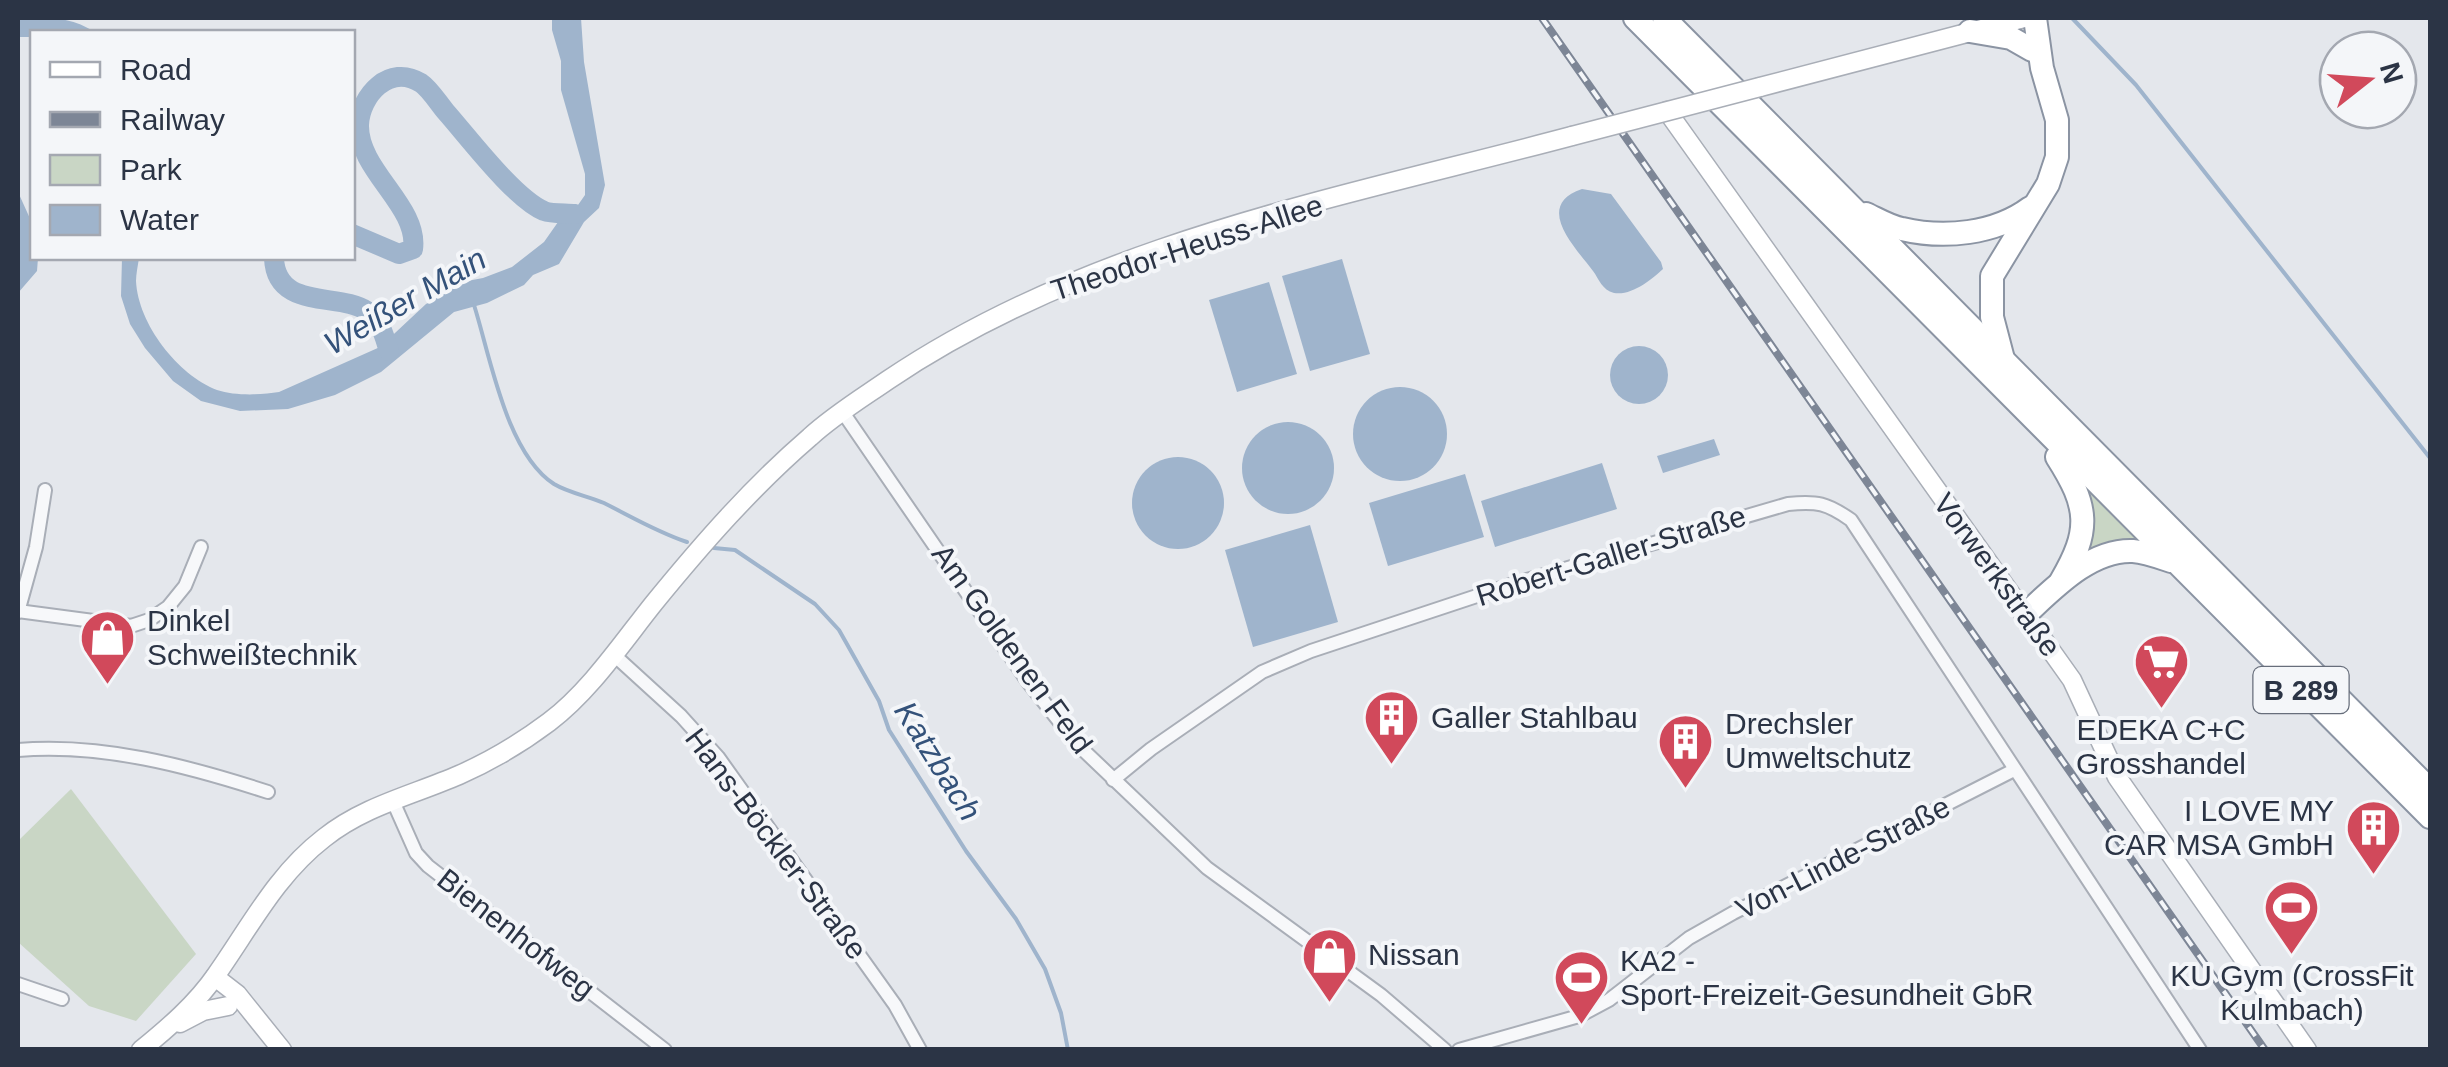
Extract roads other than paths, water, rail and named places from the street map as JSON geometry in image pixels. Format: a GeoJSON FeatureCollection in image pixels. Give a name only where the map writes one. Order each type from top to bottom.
{"type":"FeatureCollection","features":[{"type":"Feature","properties":{"kind":"highway","name":"B 289"},"geometry":{"type":"LineString","coordinates":[[1635,18],[2430,817]]}},
{"type":"Feature","properties":{"kind":"highway","name":"B 289"},"geometry":{"type":"LineString","coordinates":[[1664,18],[2430,790]]}},
{"type":"Feature","properties":{"kind":"highway"},"geometry":{"type":"LineString","coordinates":[[2004,362],[1992,317],[1992,276],[2048,184],[2058,157],[2059,137],[2024,18]]}},
{"type":"Feature","properties":{"kind":"highway"},"geometry":{"type":"LineString","coordinates":[[2036,18],[2037,59]]}},
{"type":"Feature","properties":{"kind":"highway"},"geometry":{"type":"LineString","coordinates":[[1970,31],[2011,38],[2037,59]]}},
{"type":"Feature","properties":{"kind":"highway"},"geometry":{"type":"LineString","coordinates":[[1854,209],[1901,229],[1955,233],[2009,221],[2033,206]]}},
{"type":"Feature","properties":{"kind":"highway"},"geometry":{"type":"LineString","coordinates":[[2033,420],[2078,492],[2083,508],[2082,540],[2061,582]]}},
{"type":"Feature","properties":{"kind":"highway"},"geometry":{"type":"LineString","coordinates":[[2026,614],[2061,582],[2105,556],[2143,552],[2173,561]]}},
{"type":"Feature","properties":{"kind":"main road","name":"Theodor-Heuss-Allee"},"geometry":{"type":"LineString","coordinates":[[166,1030],[210,982],[264,900],[325,836],[392,799],[456,776],[513,747],[554,718],[613,654],[718,524],[813,434],[973,327],[1067,283],[1250,221],[2024,18]]}},
{"type":"Feature","properties":{"kind":"main road","name":"Vorwerkstraße"},"geometry":{"type":"LineString","coordinates":[[1667,112],[2072,680],[2116,777],[2307,1050]]}},
{"type":"Feature","properties":{"kind":"main road"},"geometry":{"type":"LineString","coordinates":[[210,982],[228,1006],[256,1021]]}},
{"type":"Feature","properties":{"kind":"main road"},"geometry":{"type":"LineString","coordinates":[[210,982],[237,994],[282,1050]]}},
{"type":"Feature","properties":{"kind":"main road"},"geometry":{"type":"LineString","coordinates":[[141,1050],[166,1030],[204,1011],[228,1006]]}},
{"type":"Feature","properties":{"kind":"street","name":"Am Goldenen Feld"},"geometry":{"type":"LineString","coordinates":[[842,411],[1028,682],[1078,745],[1207,868],[1381,995],[1444,1050]]}},
{"type":"Feature","properties":{"kind":"street"},"geometry":{"type":"LineString","coordinates":[[45,490],[36,548],[18,611],[130,626],[149,620],[168,607],[185,586],[201,547]]}},
{"type":"Feature","properties":{"kind":"street","name":"Robert-Galler-Straße"},"geometry":{"type":"LineString","coordinates":[[1113,780],[1150,749],[1262,672],[1311,651],[1627,550],[1788,504],[1830,505],[1851,520],[2200,1050]]}},
{"type":"Feature","properties":{"kind":"street","name":"Hans-Böckler-Straße"},"geometry":{"type":"LineString","coordinates":[[613,654],[681,716],[718,758],[896,1005],[920,1050]]}},
{"type":"Feature","properties":{"kind":"street"},"geometry":{"type":"LineString","coordinates":[[18,750],[43,748],[120,755],[268,792]]}},
{"type":"Feature","properties":{"kind":"street","name":"Von-Linde-Straße"},"geometry":{"type":"LineString","coordinates":[[1460,1050],[1580,1016],[1609,1000],[1689,938],[2014,770]]}},
{"type":"Feature","properties":{"kind":"street","name":"Bienenhofweg"},"geometry":{"type":"LineString","coordinates":[[392,799],[416,853],[428,866],[665,1050]]}},
{"type":"Feature","properties":{"kind":"street"},"geometry":{"type":"LineString","coordinates":[[18,984],[62,999]]}},
{"type":"Feature","properties":{"kind":"water"},"geometry":{"type":"Polygon","coordinates":[[[18,18],[67,20],[91,30],[30,30],[30,37],[18,37],[18,18]]]}},
{"type":"Feature","properties":{"kind":"water"},"geometry":{"type":"Polygon","coordinates":[[[552,18],[581,18],[584,62],[605,185],[599,208],[584,222],[559,264],[487,303],[454,312],[381,372],[335,395],[288,409],[240,411],[201,401],[173,381],[130,324],[121,296],[122,260],[139,260],[136,281],[144,314],[163,346],[188,373],[217,390],[256,394],[279,392],[380,347],[426,304],[462,282],[512,267],[544,242],[570,205],[578,205],[585,195],[585,174],[561,90],[561,61],[552,18]]]}},
{"type":"Feature","properties":{"kind":"water"},"geometry":{"type":"Polygon","coordinates":[[[1582,189],[1611,194],[1663,269],[1628,292],[1614,293],[1604,287],[1569,240],[1559,217],[1560,206],[1567,197],[1582,189]]]}},
{"type":"Feature","properties":{"kind":"water"},"geometry":{"type":"Polygon","coordinates":[[[18,192],[30,219],[30,260],[38,260],[37,271],[18,293],[18,192]]]}},
{"type":"Feature","properties":{"kind":"water"},"geometry":{"type":"Polygon","coordinates":[[[1342,259],[1370,354],[1310,371],[1282,276],[1342,259]]]}},
{"type":"Feature","properties":{"kind":"water"},"geometry":{"type":"Polygon","coordinates":[[[1269,282],[1297,374],[1237,392],[1209,300],[1269,282]]]}},
{"type":"Feature","properties":{"kind":"water"},"geometry":{"type":"Polygon","coordinates":[[[1639,346],[1660,354],[1668,375],[1660,396],[1639,404],[1618,396],[1610,375],[1618,354],[1639,346]]]}},
{"type":"Feature","properties":{"kind":"water"},"geometry":{"type":"Polygon","coordinates":[[[1391,387],[1409,387],[1434,400],[1444,416],[1444,452],[1434,468],[1409,481],[1391,481],[1366,468],[1353,443],[1353,425],[1366,400],[1391,387]]]}},
{"type":"Feature","properties":{"kind":"water"},"geometry":{"type":"Polygon","coordinates":[[[1288,422],[1321,435],[1334,468],[1321,501],[1288,514],[1255,501],[1242,468],[1255,435],[1288,422]]]}},
{"type":"Feature","properties":{"kind":"water"},"geometry":{"type":"Polygon","coordinates":[[[1714,439],[1720,455],[1663,473],[1657,456],[1714,439]]]}},
{"type":"Feature","properties":{"kind":"water"},"geometry":{"type":"Polygon","coordinates":[[[1178,457],[1196,460],[1211,470],[1221,485],[1221,521],[1211,536],[1196,546],[1178,549],[1160,546],[1145,536],[1135,521],[1132,503],[1135,485],[1145,470],[1160,460],[1178,457]]]}},
{"type":"Feature","properties":{"kind":"water"},"geometry":{"type":"Polygon","coordinates":[[[1602,463],[1617,509],[1495,547],[1481,501],[1602,463]]]}},
{"type":"Feature","properties":{"kind":"water"},"geometry":{"type":"Polygon","coordinates":[[[1465,474],[1484,537],[1388,566],[1369,503],[1465,474]]]}},
{"type":"Feature","properties":{"kind":"water"},"geometry":{"type":"Polygon","coordinates":[[[1310,525],[1338,622],[1253,647],[1225,550],[1310,525]]]}},
{"type":"Feature","properties":{"kind":"waterway"},"geometry":{"type":"LineString","coordinates":[[2072,18],[2136,85],[2430,458]]}},
{"type":"Feature","properties":{"kind":"waterway"},"geometry":{"type":"LineString","coordinates":[[355,235],[399,254],[413,249],[407,218],[368,158],[359,125],[371,94],[378,86],[398,77],[421,83],[519,194],[547,212],[575,214]]}},
{"type":"Feature","properties":{"kind":"waterway","name":"Weißer Main"},"geometry":{"type":"LineString","coordinates":[[274,260],[277,275],[297,293],[367,311],[376,319],[389,351]]}},
{"type":"Feature","properties":{"kind":"waterway","name":"Katzbach"},"geometry":{"type":"LineString","coordinates":[[474,305],[502,402],[537,469],[560,487],[687,542]]}},
{"type":"Feature","properties":{"kind":"waterway","name":"Katzbach"},"geometry":{"type":"LineString","coordinates":[[714,548],[735,550],[815,604],[839,630],[879,701],[889,730],[966,851],[1016,919],[1045,969],[1061,1013],[1068,1050]]}},
{"type":"Feature","properties":{"kind":"railway"},"geometry":{"type":"LineString","coordinates":[[1542,18],[2265,1050]]}},
{"type":"Feature","properties":{"kind":"place","name":"Dinkel Schweißtechnik"},"geometry":{"type":"Point","coordinates":[108,687]}},
{"type":"Feature","properties":{"kind":"place","name":"EDEKA C+C Grosshandel"},"geometry":{"type":"Point","coordinates":[2161,711]}},
{"type":"Feature","properties":{"kind":"place","name":"Galler Stahlbau"},"geometry":{"type":"Point","coordinates":[1392,767]}},
{"type":"Feature","properties":{"kind":"place","name":"Drechsler Umweltschutz"},"geometry":{"type":"Point","coordinates":[1686,790]}},
{"type":"Feature","properties":{"kind":"place","name":"I LOVE MY CAR MSA GmbH"},"geometry":{"type":"Point","coordinates":[2373,877]}},
{"type":"Feature","properties":{"kind":"place","name":"KU Gym (CrossFit Kulmbach)"},"geometry":{"type":"Point","coordinates":[2292,957]}},
{"type":"Feature","properties":{"kind":"place","name":"Nissan"},"geometry":{"type":"Point","coordinates":[1329,1004]}},
{"type":"Feature","properties":{"kind":"place","name":"KA2 - Sport-Freizeit-Gesundheit GbR"},"geometry":{"type":"Point","coordinates":[1581,1027]}}]}
